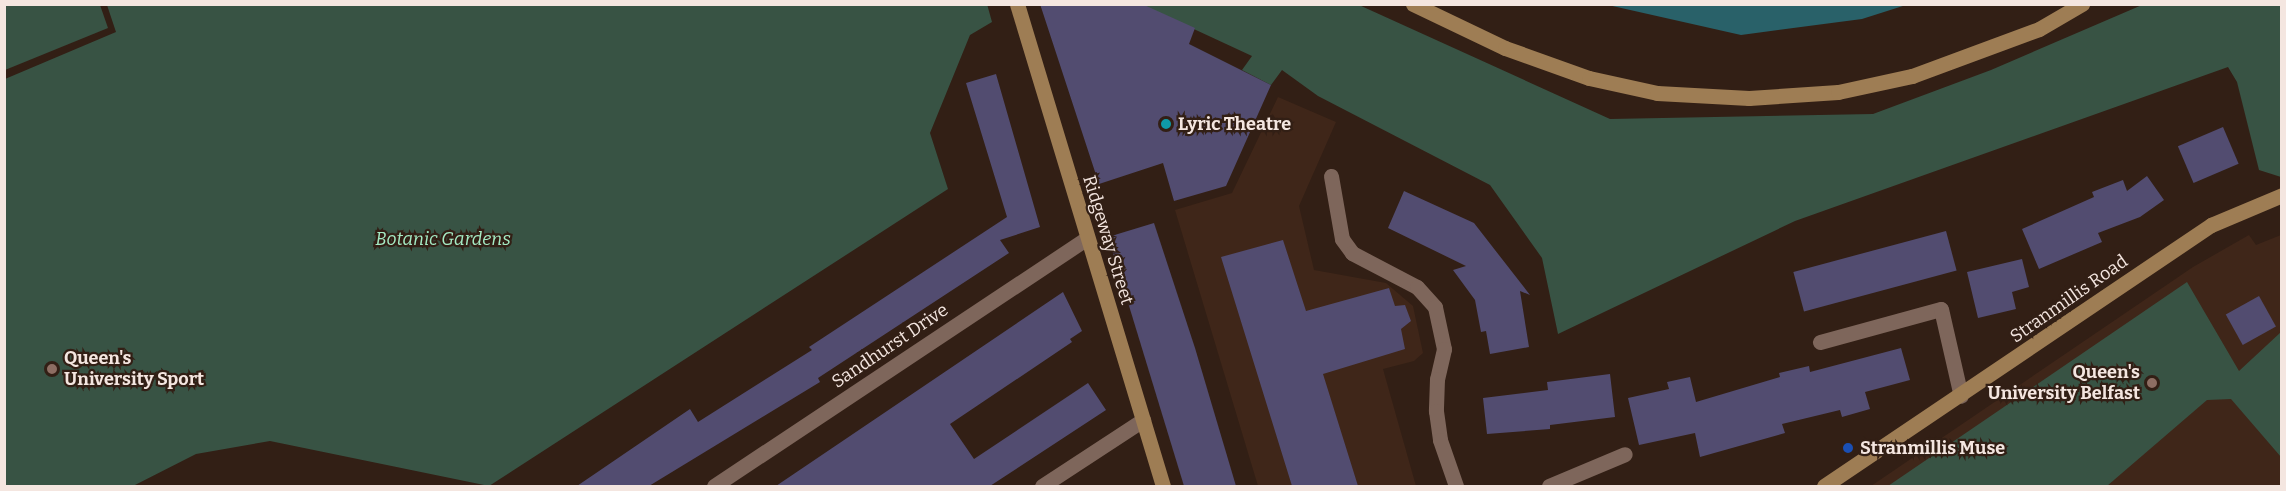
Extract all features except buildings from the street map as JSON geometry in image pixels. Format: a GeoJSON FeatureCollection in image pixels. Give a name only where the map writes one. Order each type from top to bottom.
{"type":"FeatureCollection","features":[{"type":"Feature","properties":{"kind":"street","name":"Ridgeway Street"},"geometry":{"type":"LineString","coordinates":[[1017,4],[1163,486]]}},
{"type":"Feature","properties":{"kind":"street"},"geometry":{"type":"LineString","coordinates":[[1413,4],[1505,48],[1589,78],[1657,93],[1749,98],[1838,92],[1912,76],[2039,29],[2082,4]]}},
{"type":"Feature","properties":{"kind":"street"},"geometry":{"type":"LineString","coordinates":[[1331,176],[1342,238],[1352,253],[1417,287],[1435,307],[1444,349],[1437,379],[1436,411],[1440,440],[1456,486]]}},
{"type":"Feature","properties":{"kind":"street","name":"Stranmillis Road"},"geometry":{"type":"LineString","coordinates":[[1824,486],[1961,396],[2211,225],[2282,195]]}},
{"type":"Feature","properties":{"kind":"street","name":"Sandhurst Drive"},"geometry":{"type":"LineString","coordinates":[[714,486],[1087,238]]}},
{"type":"Feature","properties":{"kind":"street"},"geometry":{"type":"LineString","coordinates":[[1820,342],[1941,309],[1961,396]]}},
{"type":"Feature","properties":{"kind":"street"},"geometry":{"type":"LineString","coordinates":[[1042,486],[1143,420]]}},
{"type":"Feature","properties":{"kind":"street"},"geometry":{"type":"LineString","coordinates":[[1549,486],[1625,454]]}},
{"type":"Feature","properties":{"kind":"shaded area"},"geometry":{"type":"Polygon","coordinates":[[[1278,97],[1336,122],[1299,206],[1314,270],[1386,283],[1413,306],[1423,353],[1414,361],[1383,369],[1416,486],[1258,486],[1175,210],[1232,193],[1278,97]]]}},
{"type":"Feature","properties":{"kind":"shaded area","name":"Queen's University Belfast"},"geometry":{"type":"Polygon","coordinates":[[[2249,235],[2256,245],[2281,235],[2281,486],[1871,486],[2193,267],[2249,235]]]}},
{"type":"Feature","properties":{"kind":"green space"},"geometry":{"type":"Polygon","coordinates":[[[5,4],[100,5],[108,28],[5,70],[5,4]]]}},
{"type":"Feature","properties":{"kind":"green space","name":"Botanic Gardens"},"geometry":{"type":"Polygon","coordinates":[[[987,4],[992,22],[970,35],[930,133],[948,189],[489,486],[270,441],[196,454],[133,486],[5,486],[5,79],[116,32],[107,5],[987,4]]]}},
{"type":"Feature","properties":{"kind":"green space"},"geometry":{"type":"Polygon","coordinates":[[[1142,5],[1359,5],[1610,119],[1873,114],[1991,70],[2142,5],[2281,5],[2281,177],[2259,170],[2237,82],[2228,67],[1795,221],[1558,334],[1542,258],[1490,185],[1318,96],[1282,70],[1271,85],[1242,70],[1252,56],[1142,5]]]}},
{"type":"Feature","properties":{"kind":"green space","name":"Queen's University Belfast"},"geometry":{"type":"Polygon","coordinates":[[[2187,282],[2239,371],[2281,332],[2281,457],[2231,399],[2207,400],[2107,486],[1888,486],[2187,282]]]}},
{"type":"Feature","properties":{"kind":"water"},"geometry":{"type":"Polygon","coordinates":[[[1608,5],[1906,5],[1862,19],[1741,35],[1608,5]]]}},
{"type":"Feature","properties":{"kind":"place","name":"Lyric Theatre"},"geometry":{"type":"Point","coordinates":[1166,124]}},
{"type":"Feature","properties":{"kind":"place","name":"Queen's University Sport"},"geometry":{"type":"Point","coordinates":[52,369]}},
{"type":"Feature","properties":{"kind":"place","name":"Queen's University Belfast"},"geometry":{"type":"Point","coordinates":[2152,383]}},
{"type":"Feature","properties":{"kind":"place","name":"Stranmillis Muse"},"geometry":{"type":"Point","coordinates":[1848,448]}}]}
